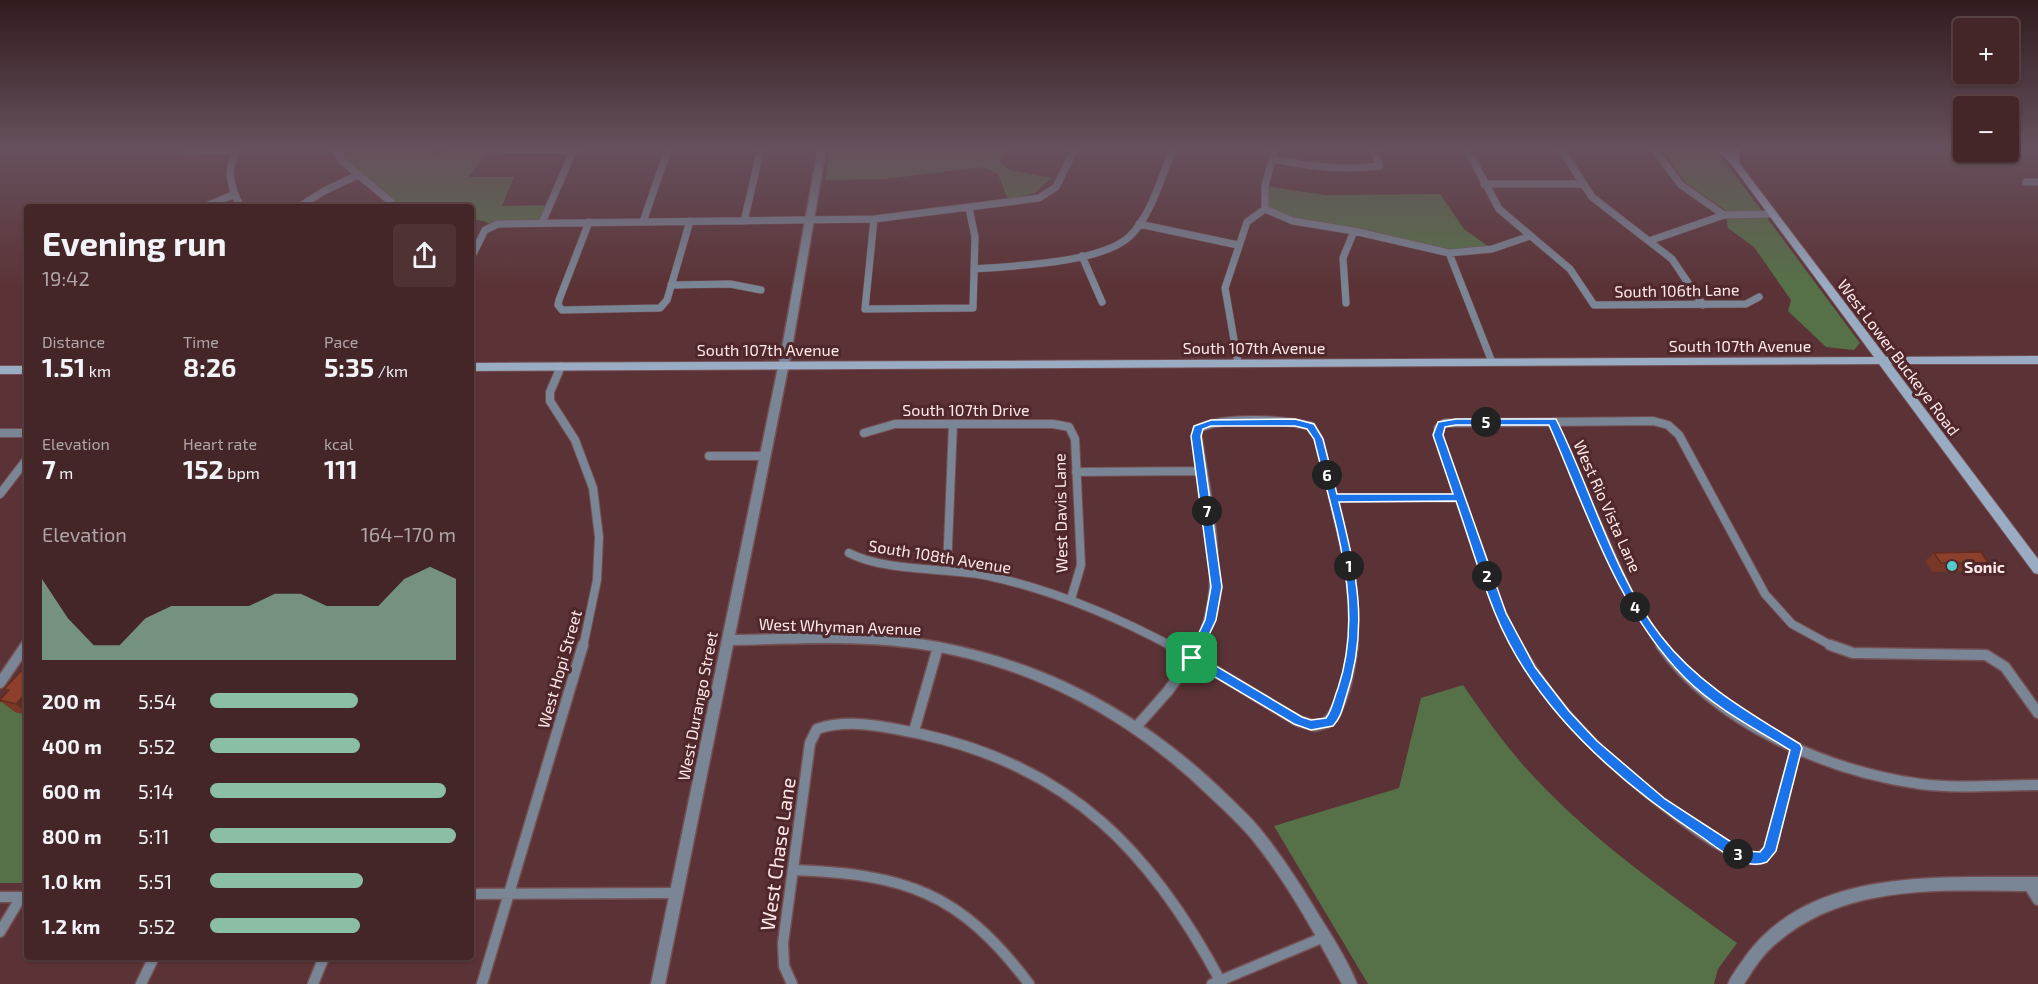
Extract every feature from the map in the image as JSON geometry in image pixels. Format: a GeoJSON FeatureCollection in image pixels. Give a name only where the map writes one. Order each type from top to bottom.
{"type":"FeatureCollection","features":[{"type":"Feature","properties":{"kind":"main road","name":"West Lower Buckeye Road"},"geometry":{"type":"LineString","coordinates":[[1758,195],[2038,569]]}},
{"type":"Feature","properties":{"kind":"main road","name":"South 107th Avenue"},"geometry":{"type":"LineString","coordinates":[[474,367],[2038,360]]}},
{"type":"Feature","properties":{"kind":"main road"},"geometry":{"type":"LineString","coordinates":[[0,370],[24,370]]}},
{"type":"Feature","properties":{"kind":"street"},"geometry":{"type":"LineString","coordinates":[[211,204],[233,195]]}},
{"type":"Feature","properties":{"kind":"street"},"geometry":{"type":"LineString","coordinates":[[304,204],[318,195]]}},
{"type":"Feature","properties":{"kind":"street"},"geometry":{"type":"LineString","coordinates":[[542,223],[554,195]]}},
{"type":"Feature","properties":{"kind":"street"},"geometry":{"type":"LineString","coordinates":[[643,222],[652,195]]}},
{"type":"Feature","properties":{"kind":"street"},"geometry":{"type":"LineString","coordinates":[[744,221],[750,195]]}},
{"type":"Feature","properties":{"kind":"street"},"geometry":{"type":"LineString","coordinates":[[783,365],[814,195]]}},
{"type":"Feature","properties":{"kind":"street"},"geometry":{"type":"LineString","coordinates":[[474,252],[483,232],[491,225],[874,219],[969,208],[1039,198],[1044,195]]}},
{"type":"Feature","properties":{"kind":"street"},"geometry":{"type":"LineString","coordinates":[[974,269],[1082,256],[1122,244],[1139,224],[1152,195]]}},
{"type":"Feature","properties":{"kind":"street"},"geometry":{"type":"LineString","coordinates":[[1262,195],[1265,209],[1293,221],[1354,231],[1449,253],[1492,249],[1530,236]]}},
{"type":"Feature","properties":{"kind":"street"},"geometry":{"type":"LineString","coordinates":[[1491,195],[1499,209],[1530,236]]}},
{"type":"Feature","properties":{"kind":"street"},"geometry":{"type":"LineString","coordinates":[[1591,195],[1681,269],[1703,305]]}},
{"type":"Feature","properties":{"kind":"street"},"geometry":{"type":"LineString","coordinates":[[1695,195],[1724,215]]}},
{"type":"Feature","properties":{"kind":"street"},"geometry":{"type":"LineString","coordinates":[[874,219],[865,309],[973,308],[975,230],[969,208]]}},
{"type":"Feature","properties":{"kind":"street"},"geometry":{"type":"LineString","coordinates":[[1238,363],[1225,288],[1247,222],[1265,209]]}},
{"type":"Feature","properties":{"kind":"street"},"geometry":{"type":"LineString","coordinates":[[1649,241],[1724,215],[1771,214]]}},
{"type":"Feature","properties":{"kind":"street"},"geometry":{"type":"LineString","coordinates":[[589,222],[559,300],[560,308],[571,311],[645,311],[660,308],[665,302],[671,285],[690,221]]}},
{"type":"Feature","properties":{"kind":"street"},"geometry":{"type":"LineString","coordinates":[[1139,224],[1238,245]]}},
{"type":"Feature","properties":{"kind":"street"},"geometry":{"type":"LineString","coordinates":[[1346,303],[1343,258],[1354,231]]}},
{"type":"Feature","properties":{"kind":"street","name":"South 106th Lane"},"geometry":{"type":"LineString","coordinates":[[1530,236],[1570,269],[1594,305],[1746,304],[1759,297]]}},
{"type":"Feature","properties":{"kind":"street"},"geometry":{"type":"LineString","coordinates":[[1449,253],[1492,362]]}},
{"type":"Feature","properties":{"kind":"street"},"geometry":{"type":"LineString","coordinates":[[1082,256],[1102,302]]}},
{"type":"Feature","properties":{"kind":"street"},"geometry":{"type":"LineString","coordinates":[[671,285],[730,284],[761,290]]}},
{"type":"Feature","properties":{"kind":"street","name":"West Durango Street"},"geometry":{"type":"LineString","coordinates":[[658,984],[783,365]]}},
{"type":"Feature","properties":{"kind":"street","name":"West Hopi Street"},"geometry":{"type":"LineString","coordinates":[[482,984],[587,632],[597,573],[598,524],[590,478],[575,440],[550,401],[550,392],[561,366]]}},
{"type":"Feature","properties":{"kind":"street"},"geometry":{"type":"LineString","coordinates":[[1796,748],[1770,851],[1757,859],[1737,854],[1652,796],[1593,744],[1552,699],[1523,656],[1501,614],[1438,435],[1441,425],[1456,422],[1653,421],[1668,425],[1679,435],[1765,594],[1792,624],[1827,644],[1853,653],[1878,655],[1973,653],[1993,657],[2010,673],[2038,713]]}},
{"type":"Feature","properties":{"kind":"street","name":"West Rio Vista Lane"},"geometry":{"type":"LineString","coordinates":[[1552,422],[1628,592],[1652,634],[1705,689],[1751,722],[1796,748],[1844,767],[1903,782],[1940,786],[2038,785]]}},
{"type":"Feature","properties":{"kind":"street"},"geometry":{"type":"LineString","coordinates":[[1137,726],[1192,658],[1211,620],[1216,587],[1196,436],[1199,426],[1211,423],[1295,423],[1311,426],[1318,439],[1333,498],[1460,498]]}},
{"type":"Feature","properties":{"kind":"street","name":"South 107th Drive"},"geometry":{"type":"LineString","coordinates":[[864,433],[895,424],[1053,424],[1069,427]]}},
{"type":"Feature","properties":{"kind":"street"},"geometry":{"type":"LineString","coordinates":[[947,569],[953,424]]}},
{"type":"Feature","properties":{"kind":"street","name":"West Davis Lane"},"geometry":{"type":"LineString","coordinates":[[1069,427],[1075,439],[1081,565],[1071,599]]}},
{"type":"Feature","properties":{"kind":"street"},"geometry":{"type":"LineString","coordinates":[[0,433],[24,433]]}},
{"type":"Feature","properties":{"kind":"street"},"geometry":{"type":"LineString","coordinates":[[710,456],[764,456]]}},
{"type":"Feature","properties":{"kind":"street"},"geometry":{"type":"LineString","coordinates":[[0,494],[24,463]]}},
{"type":"Feature","properties":{"kind":"street"},"geometry":{"type":"LineString","coordinates":[[1076,472],[1202,471]]}},
{"type":"Feature","properties":{"kind":"street","name":"South 108th Avenue"},"geometry":{"type":"LineString","coordinates":[[849,553],[860,560],[874,563],[947,569],[1005,580],[1071,599],[1133,626],[1298,721],[1317,726],[1333,719],[1347,676],[1354,633],[1351,573],[1333,498]]}},
{"type":"Feature","properties":{"kind":"street","name":"West Whyman Avenue"},"geometry":{"type":"LineString","coordinates":[[727,640],[863,640],[938,647],[998,660],[1057,682],[1137,726],[1190,766],[1256,834],[1324,937],[1350,984]]}},
{"type":"Feature","properties":{"kind":"street"},"geometry":{"type":"LineString","coordinates":[[0,683],[24,647]]}},
{"type":"Feature","properties":{"kind":"street"},"geometry":{"type":"LineString","coordinates":[[938,647],[914,731],[962,743],[1014,763],[1064,791],[1098,816],[1141,857],[1167,889],[1201,941],[1218,983],[1324,937]]}},
{"type":"Feature","properties":{"kind":"street","name":"West Chase Lane"},"geometry":{"type":"LineString","coordinates":[[792,984],[783,954],[810,743],[817,729],[834,725],[863,725],[914,731]]}},
{"type":"Feature","properties":{"kind":"street"},"geometry":{"type":"LineString","coordinates":[[793,870],[867,874],[900,882],[933,896],[961,912],[988,933],[1029,984]]}},
{"type":"Feature","properties":{"kind":"street"},"geometry":{"type":"LineString","coordinates":[[1735,984],[1753,956],[1777,931],[1809,910],[1840,897],[1893,887],[2033,884],[2038,900]]}},
{"type":"Feature","properties":{"kind":"street"},"geometry":{"type":"LineString","coordinates":[[474,894],[676,893]]}},
{"type":"Feature","properties":{"kind":"street"},"geometry":{"type":"LineString","coordinates":[[0,897],[24,897]]}},
{"type":"Feature","properties":{"kind":"street"},"geometry":{"type":"LineString","coordinates":[[0,932],[24,897]]}},
{"type":"Feature","properties":{"kind":"street"},"geometry":{"type":"LineString","coordinates":[[141,984],[153,960]]}},
{"type":"Feature","properties":{"kind":"street"},"geometry":{"type":"LineString","coordinates":[[313,984],[323,960]]}},
{"type":"Feature","properties":{"kind":"green space"},"geometry":{"type":"Polygon","coordinates":[[[383,195],[507,195],[502,206],[550,205],[542,223],[491,225],[474,219],[474,204],[393,204],[383,195]]]}},
{"type":"Feature","properties":{"kind":"green space"},"geometry":{"type":"Polygon","coordinates":[[[1006,195],[1026,195],[1008,199],[1006,195]]]}},
{"type":"Feature","properties":{"kind":"green space"},"geometry":{"type":"Polygon","coordinates":[[[1262,195],[1441,195],[1464,229],[1492,249],[1449,253],[1293,221],[1265,209],[1262,195]]]}},
{"type":"Feature","properties":{"kind":"green space"},"geometry":{"type":"Polygon","coordinates":[[[1703,195],[1750,195],[1860,343],[1854,350],[1826,347],[1788,311],[1791,300],[1754,247],[1728,228],[1725,210],[1703,195]]]}},
{"type":"Feature","properties":{"kind":"green space"},"geometry":{"type":"Polygon","coordinates":[[[24,667],[24,883],[0,883],[0,703],[24,667]]]}},
{"type":"Feature","properties":{"kind":"green space"},"geometry":{"type":"Polygon","coordinates":[[[1463,685],[1516,757],[1582,824],[1632,866],[1737,943],[1718,969],[1714,984],[1368,984],[1274,826],[1399,788],[1421,698],[1463,685]]]}},
{"type":"Feature","properties":{"kind":"building"},"geometry":{"type":"Polygon","coordinates":[[[1981,552],[1988,563],[1941,563],[1934,553],[1981,552]]]}},
{"type":"Feature","properties":{"kind":"building"},"geometry":{"type":"Polygon","coordinates":[[[24,669],[24,695],[16,704],[0,700],[9,690],[4,689],[24,669]]]}},
{"type":"Feature","properties":{"kind":"place","name":"Sonic"},"geometry":{"type":"Point","coordinates":[1952,566]}},
{"type":"Feature","properties":{"kind":"route"},"geometry":{"type":"LineString","coordinates":[[1192,658],[1211,620],[1216,587],[1215,565],[1196,436],[1199,426],[1211,423],[1295,423],[1311,426],[1317,434],[1333,498],[1396,498],[1460,498],[1437,432],[1441,425],[1456,422],[1552,422],[1628,592],[1656,639],[1676,662],[1720,701],[1796,748],[1770,851],[1763,858],[1743,857],[1661,803],[1593,744],[1565,714],[1531,670],[1515,643],[1495,600],[1460,498],[1333,498],[1351,573],[1355,619],[1353,648],[1344,689],[1333,719],[1329,722],[1317,726],[1304,724],[1192,658]]}}]}
